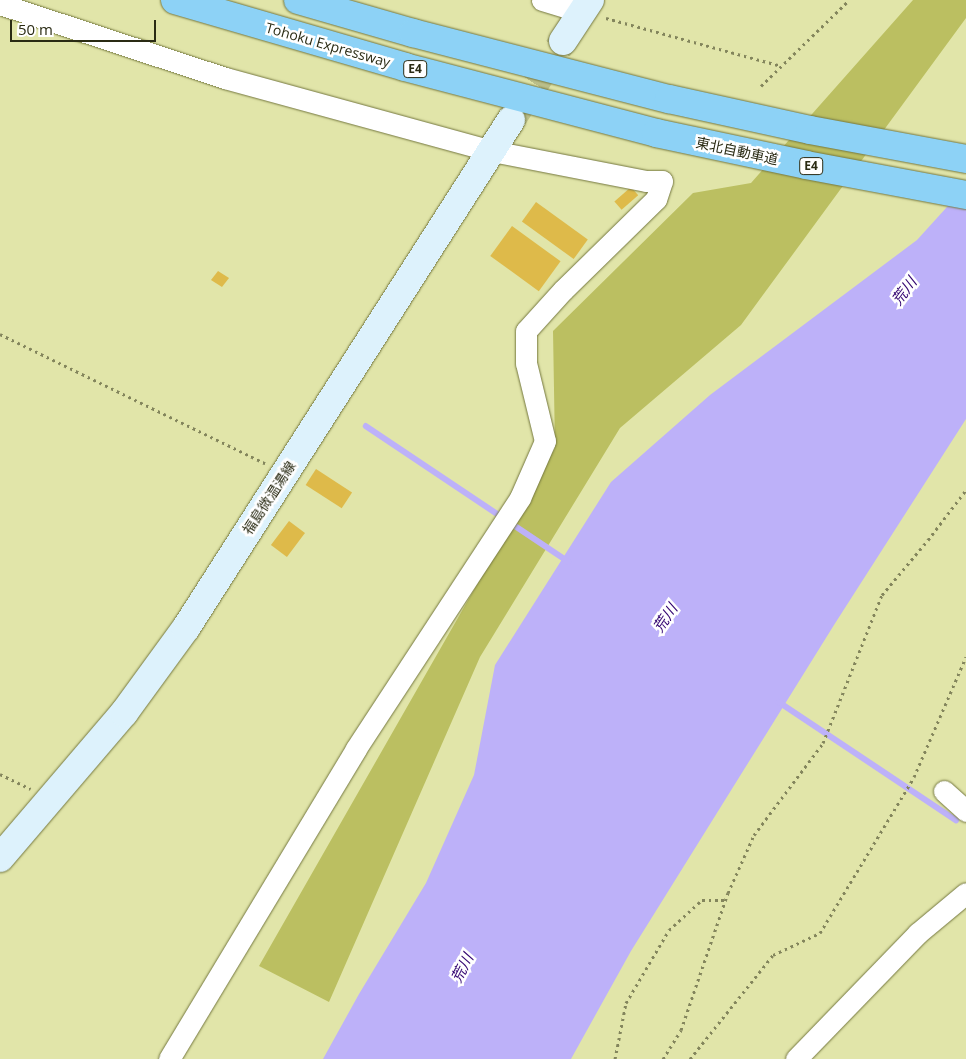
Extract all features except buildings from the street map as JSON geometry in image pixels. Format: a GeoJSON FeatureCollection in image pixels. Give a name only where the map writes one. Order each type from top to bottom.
{"type":"FeatureCollection","features":[{"type":"Feature","properties":{"kind":"highway","name":"Tohoku Expressway"},"geometry":{"type":"LineString","coordinates":[[175,0],[405,67],[656,133]]}},
{"type":"Feature","properties":{"kind":"highway"},"geometry":{"type":"LineString","coordinates":[[298,0],[413,33],[669,99],[810,130],[966,159]]}},
{"type":"Feature","properties":{"kind":"highway","name":"東北自動車道"},"geometry":{"type":"LineString","coordinates":[[656,133],[806,165],[966,195]]}},
{"type":"Feature","properties":{"kind":"main road"},"geometry":{"type":"LineString","coordinates":[[562,41],[586,6]]}},
{"type":"Feature","properties":{"kind":"main road","name":"福島微温湯線"},"geometry":{"type":"LineString","coordinates":[[0,858],[124,713],[186,628],[511,120]]}},
{"type":"Feature","properties":{"kind":"street"},"geometry":{"type":"LineString","coordinates":[[542,0],[586,6]]}},
{"type":"Feature","properties":{"kind":"street"},"geometry":{"type":"LineString","coordinates":[[0,4],[225,78],[492,151],[646,181],[662,181],[656,198],[563,290],[526,331],[526,363],[545,442],[520,498],[356,749],[169,1059]]}},
{"type":"Feature","properties":{"kind":"street"},"geometry":{"type":"LineString","coordinates":[[944,791],[966,811]]}},
{"type":"Feature","properties":{"kind":"street"},"geometry":{"type":"LineString","coordinates":[[796,1059],[918,933],[966,893]]}},
{"type":"Feature","properties":{"kind":"path"},"geometry":{"type":"LineString","coordinates":[[761,86],[849,0]]}},
{"type":"Feature","properties":{"kind":"path"},"geometry":{"type":"LineString","coordinates":[[586,6],[782,66]]}},
{"type":"Feature","properties":{"kind":"path"},"geometry":{"type":"LineString","coordinates":[[0,334],[285,473]]}},
{"type":"Feature","properties":{"kind":"path"},"geometry":{"type":"LineString","coordinates":[[663,1059],[681,1030],[726,900],[754,836],[823,743],[882,595],[928,540],[966,490]]}},
{"type":"Feature","properties":{"kind":"path"},"geometry":{"type":"LineString","coordinates":[[690,1059],[773,955],[820,933],[914,777],[966,657]]}},
{"type":"Feature","properties":{"kind":"path"},"geometry":{"type":"LineString","coordinates":[[0,774],[51,799]]}},
{"type":"Feature","properties":{"kind":"path"},"geometry":{"type":"LineString","coordinates":[[615,1059],[626,1003],[669,930],[702,900],[726,900]]}},
{"type":"Feature","properties":{"kind":"green space"},"geometry":{"type":"Polygon","coordinates":[[[913,0],[966,0],[966,18],[741,325],[620,428],[480,657],[329,1002],[259,966],[555,448],[553,331],[693,193],[751,183],[913,0]]]}},
{"type":"Feature","properties":{"kind":"water","name":"荒川"},"geometry":{"type":"Polygon","coordinates":[[[966,186],[966,419],[834,625],[631,951],[571,1059],[323,1059],[359,994],[426,883],[474,775],[495,665],[611,482],[710,395],[917,240],[966,186]]]}},
{"type":"Feature","properties":{"kind":"waterway"},"geometry":{"type":"LineString","coordinates":[[366,426],[569,562]]}},
{"type":"Feature","properties":{"kind":"waterway"},"geometry":{"type":"LineString","coordinates":[[779,702],[956,820]]}},
{"type":"Feature","properties":{"kind":"tunnel"},"geometry":{"type":"LineString","coordinates":[[512,119],[563,41]]}}]}
